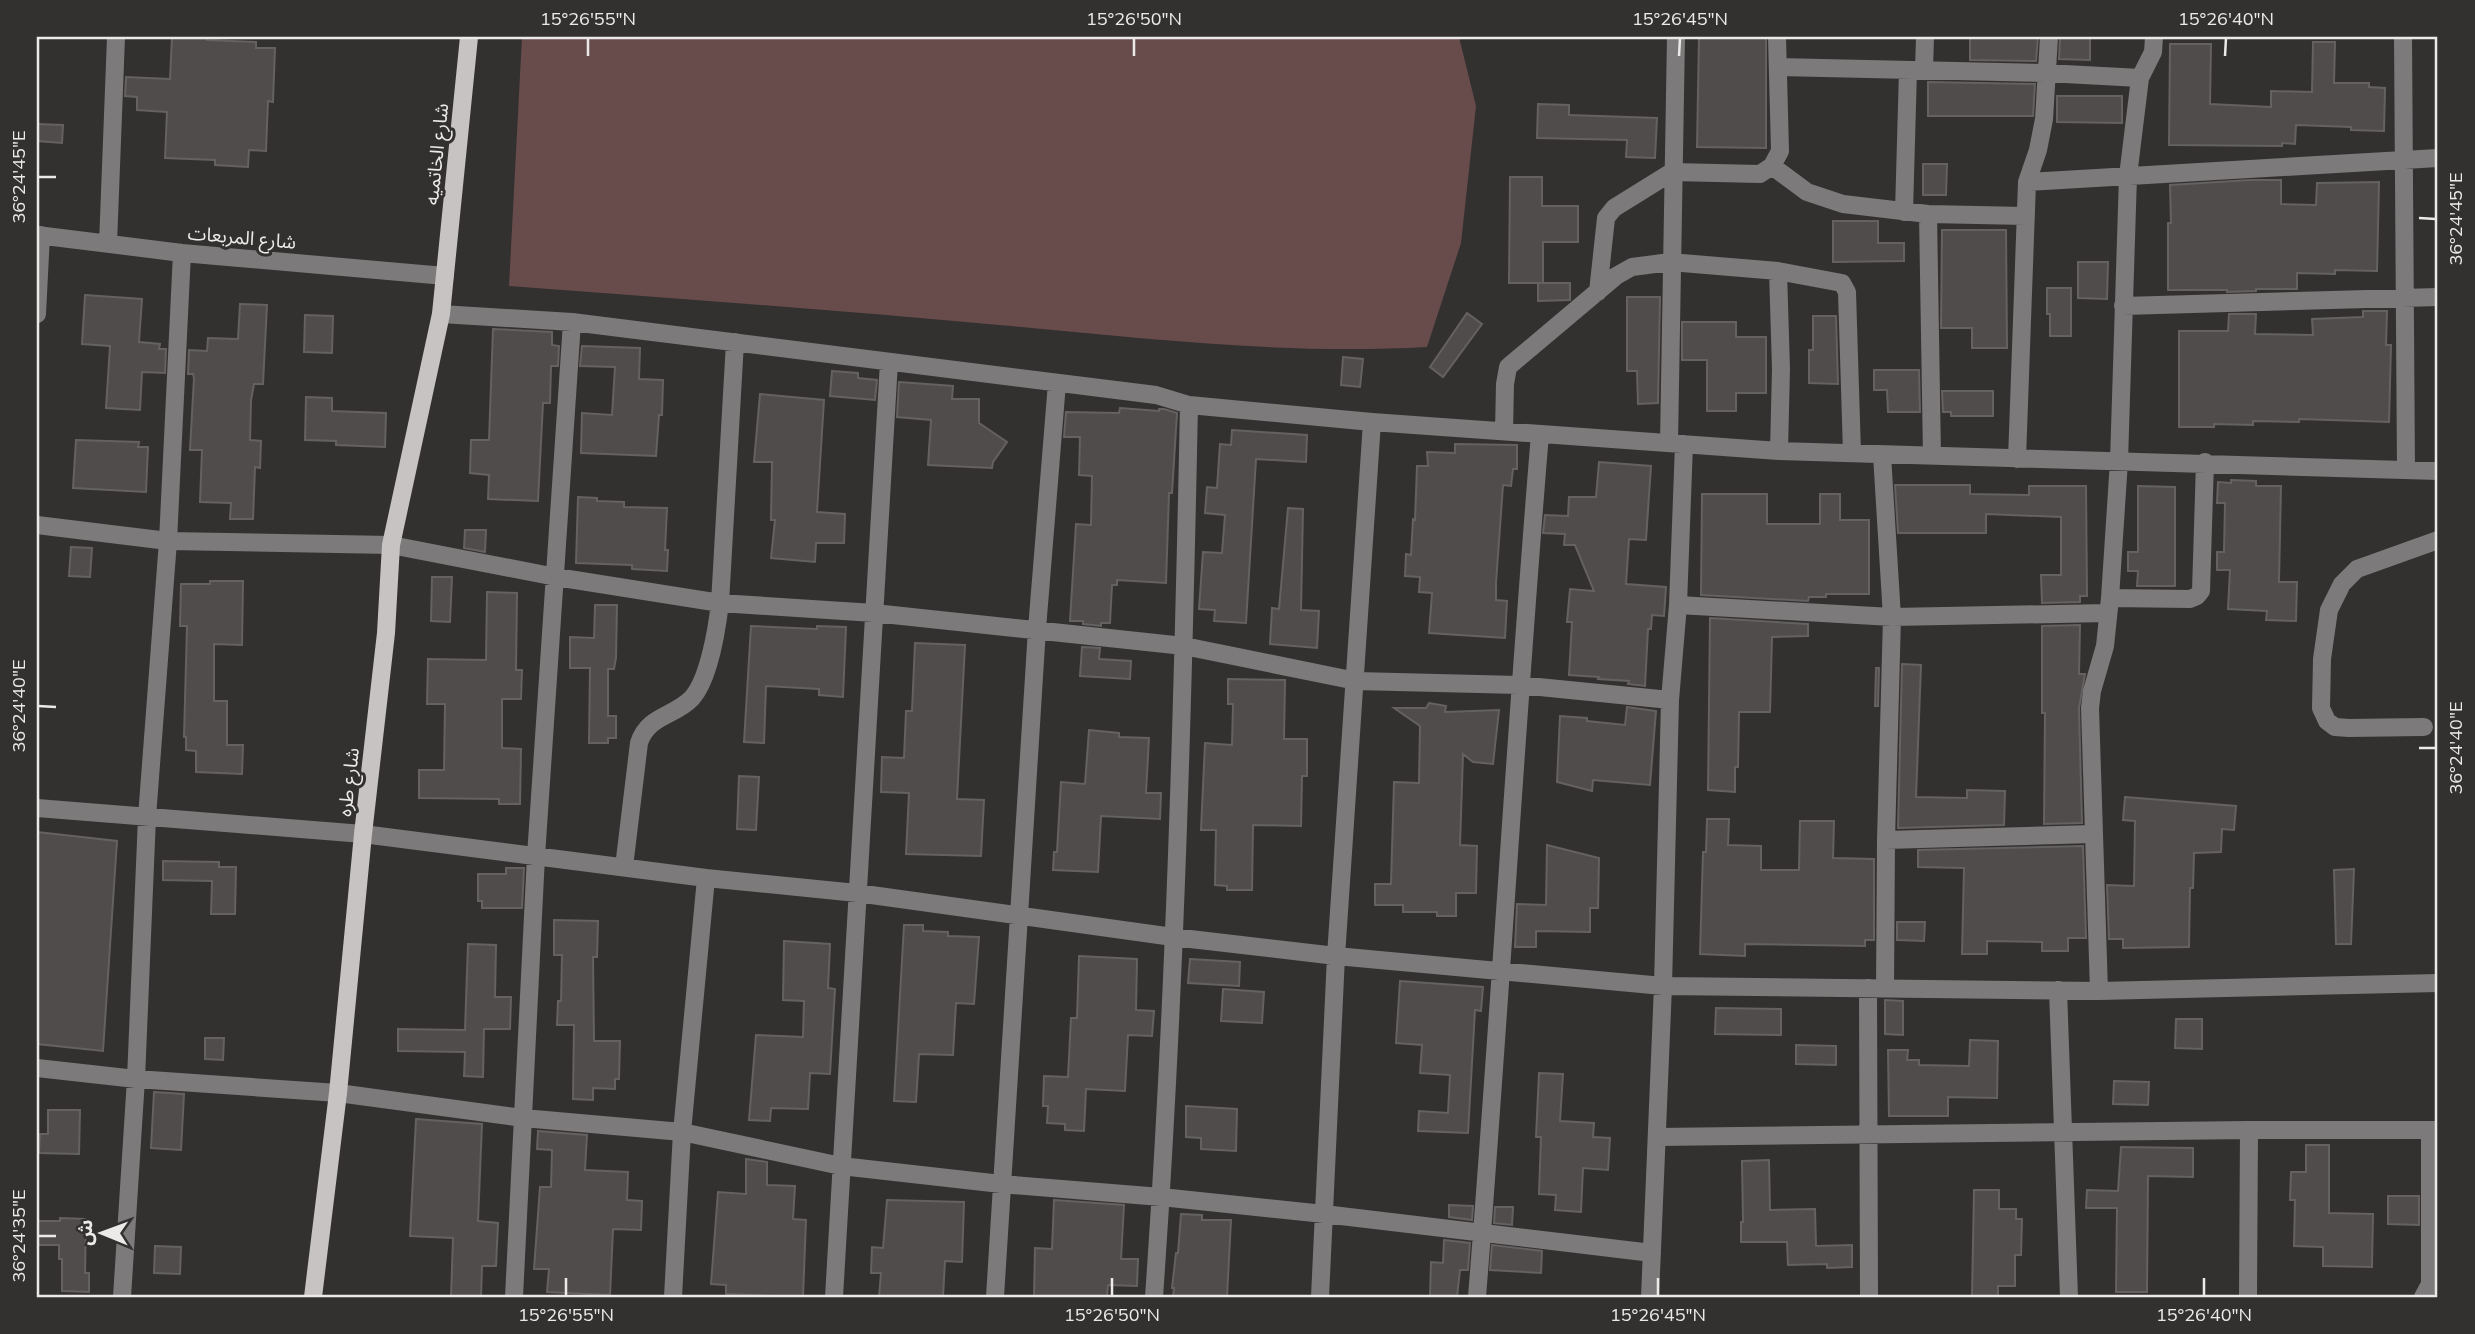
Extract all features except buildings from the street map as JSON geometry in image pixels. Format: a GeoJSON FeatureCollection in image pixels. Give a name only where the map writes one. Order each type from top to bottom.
{"type":"FeatureCollection","features":[{"type":"Feature","properties":{"kind":"main road","name":"شارع الخاتميه"},"geometry":{"type":"LineString","coordinates":[[445,276],[469,37]]}},
{"type":"Feature","properties":{"kind":"main road","name":"شارع طره"},"geometry":{"type":"LineString","coordinates":[[313,1297],[338,1093],[386,633],[391,545],[441,314],[445,276]]}},
{"type":"Feature","properties":{"kind":"street"},"geometry":{"type":"LineString","coordinates":[[108,244],[116,37]]}},
{"type":"Feature","properties":{"kind":"street"},"geometry":{"type":"LineString","coordinates":[[1650,1297],[1663,986],[1670,700],[1678,605],[1670,262],[1676,37]]}},
{"type":"Feature","properties":{"kind":"street"},"geometry":{"type":"LineString","coordinates":[[1598,292],[1606,218],[1615,208],[1672,172],[1760,174],[1772,166],[1780,151],[1777,37]]}},
{"type":"Feature","properties":{"kind":"street"},"geometry":{"type":"LineString","coordinates":[[1904,212],[1916,70],[1925,37]]}},
{"type":"Feature","properties":{"kind":"street"},"geometry":{"type":"LineString","coordinates":[[2017,459],[2027,182],[2038,150],[2044,119],[2049,37]]}},
{"type":"Feature","properties":{"kind":"street"},"geometry":{"type":"LineString","coordinates":[[2099,991],[2090,708],[2105,646],[2109,606],[2119,461],[2128,176],[2140,78],[2153,52],[2154,37]]}},
{"type":"Feature","properties":{"kind":"street"},"geometry":{"type":"LineString","coordinates":[[2403,37],[2406,469]]}},
{"type":"Feature","properties":{"kind":"street"},"geometry":{"type":"LineString","coordinates":[[1778,68],[2046,73],[2140,78]]}},
{"type":"Feature","properties":{"kind":"street"},"geometry":{"type":"LineString","coordinates":[[2027,182],[2438,158]]}},
{"type":"Feature","properties":{"kind":"street"},"geometry":{"type":"LineString","coordinates":[[1772,166],[1807,192],[1843,204],[1928,214],[2026,216]]}},
{"type":"Feature","properties":{"kind":"street"},"geometry":{"type":"LineString","coordinates":[[1928,214],[1933,456]]}},
{"type":"Feature","properties":{"kind":"street"},"geometry":{"type":"LineString","coordinates":[[37,314],[39,235]]}},
{"type":"Feature","properties":{"kind":"street","name":"شارع المربعات"},"geometry":{"type":"LineString","coordinates":[[39,235],[182,253],[445,276]]}},
{"type":"Feature","properties":{"kind":"street"},"geometry":{"type":"LineString","coordinates":[[122,1297],[136,1079],[147,817],[168,541],[182,253]]}},
{"type":"Feature","properties":{"kind":"street"},"geometry":{"type":"LineString","coordinates":[[1504,431],[1508,367],[1616,276],[1632,267],[1670,262],[1779,271],[1842,283],[1847,292],[1852,453]]}},
{"type":"Feature","properties":{"kind":"street"},"geometry":{"type":"LineString","coordinates":[[1779,271],[1782,369],[1779,451]]}},
{"type":"Feature","properties":{"kind":"street"},"geometry":{"type":"LineString","coordinates":[[2123,306],[2438,297]]}},
{"type":"Feature","properties":{"kind":"street"},"geometry":{"type":"LineString","coordinates":[[441,314],[572,322],[1156,395],[1189,405],[1372,422],[1779,451],[2438,471]]}},
{"type":"Feature","properties":{"kind":"street"},"geometry":{"type":"LineString","coordinates":[[514,1297],[536,856],[572,322]]}},
{"type":"Feature","properties":{"kind":"street"},"geometry":{"type":"LineString","coordinates":[[624,867],[639,743],[643,732],[650,724],[690,699],[698,690],[716,638],[735,342]]}},
{"type":"Feature","properties":{"kind":"street"},"geometry":{"type":"LineString","coordinates":[[834,1297],[889,362]]}},
{"type":"Feature","properties":{"kind":"street"},"geometry":{"type":"LineString","coordinates":[[995,1297],[1037,629],[1057,383]]}},
{"type":"Feature","properties":{"kind":"street"},"geometry":{"type":"LineString","coordinates":[[1154,1297],[1173,937],[1184,646],[1189,405]]}},
{"type":"Feature","properties":{"kind":"street"},"geometry":{"type":"LineString","coordinates":[[1320,1297],[1336,956],[1372,422]]}},
{"type":"Feature","properties":{"kind":"street"},"geometry":{"type":"LineString","coordinates":[[1477,1297],[1502,971],[1519,685],[1540,434]]}},
{"type":"Feature","properties":{"kind":"street"},"geometry":{"type":"LineString","coordinates":[[1869,1297],[1870,1134],[1886,840],[1892,617],[1882,455]]}},
{"type":"Feature","properties":{"kind":"street"},"geometry":{"type":"LineString","coordinates":[[1678,605],[1892,617],[2109,606],[2190,598],[2201,591],[2205,462]]}},
{"type":"Feature","properties":{"kind":"street"},"geometry":{"type":"LineString","coordinates":[[37,525],[168,541],[391,545],[556,577],[720,603],[874,612],[1184,646],[1356,681],[1519,685],[1670,700]]}},
{"type":"Feature","properties":{"kind":"street"},"geometry":{"type":"LineString","coordinates":[[2424,727],[2335,727],[2327,721],[2321,708],[2322,659],[2329,610],[2342,584],[2357,569],[2438,540]]}},
{"type":"Feature","properties":{"kind":"street"},"geometry":{"type":"LineString","coordinates":[[37,808],[363,834],[706,878],[857,892],[1173,937],[1336,956],[1663,986],[2099,991],[2438,983]]}},
{"type":"Feature","properties":{"kind":"street"},"geometry":{"type":"LineString","coordinates":[[1886,840],[2093,834]]}},
{"type":"Feature","properties":{"kind":"street"},"geometry":{"type":"LineString","coordinates":[[673,1297],[682,1132],[706,878]]}},
{"type":"Feature","properties":{"kind":"street"},"geometry":{"type":"LineString","coordinates":[[2058,990],[2069,1297]]}},
{"type":"Feature","properties":{"kind":"street"},"geometry":{"type":"LineString","coordinates":[[37,1068],[136,1079],[338,1093],[523,1118],[682,1132],[841,1166],[1324,1214],[1652,1253]]}},
{"type":"Feature","properties":{"kind":"street"},"geometry":{"type":"LineString","coordinates":[[2248,1297],[2249,1130]]}},
{"type":"Feature","properties":{"kind":"street"},"geometry":{"type":"LineString","coordinates":[[1657,1137],[2434,1130],[2430,1284],[2423,1297]]}},
{"type":"Feature","properties":{"kind":"shaded area"},"geometry":{"type":"Polygon","coordinates":[[[522,37],[1459,37],[1476,106],[1461,243],[1427,347],[1320,349],[1213,344],[877,314],[509,286],[522,37]]]}}]}
